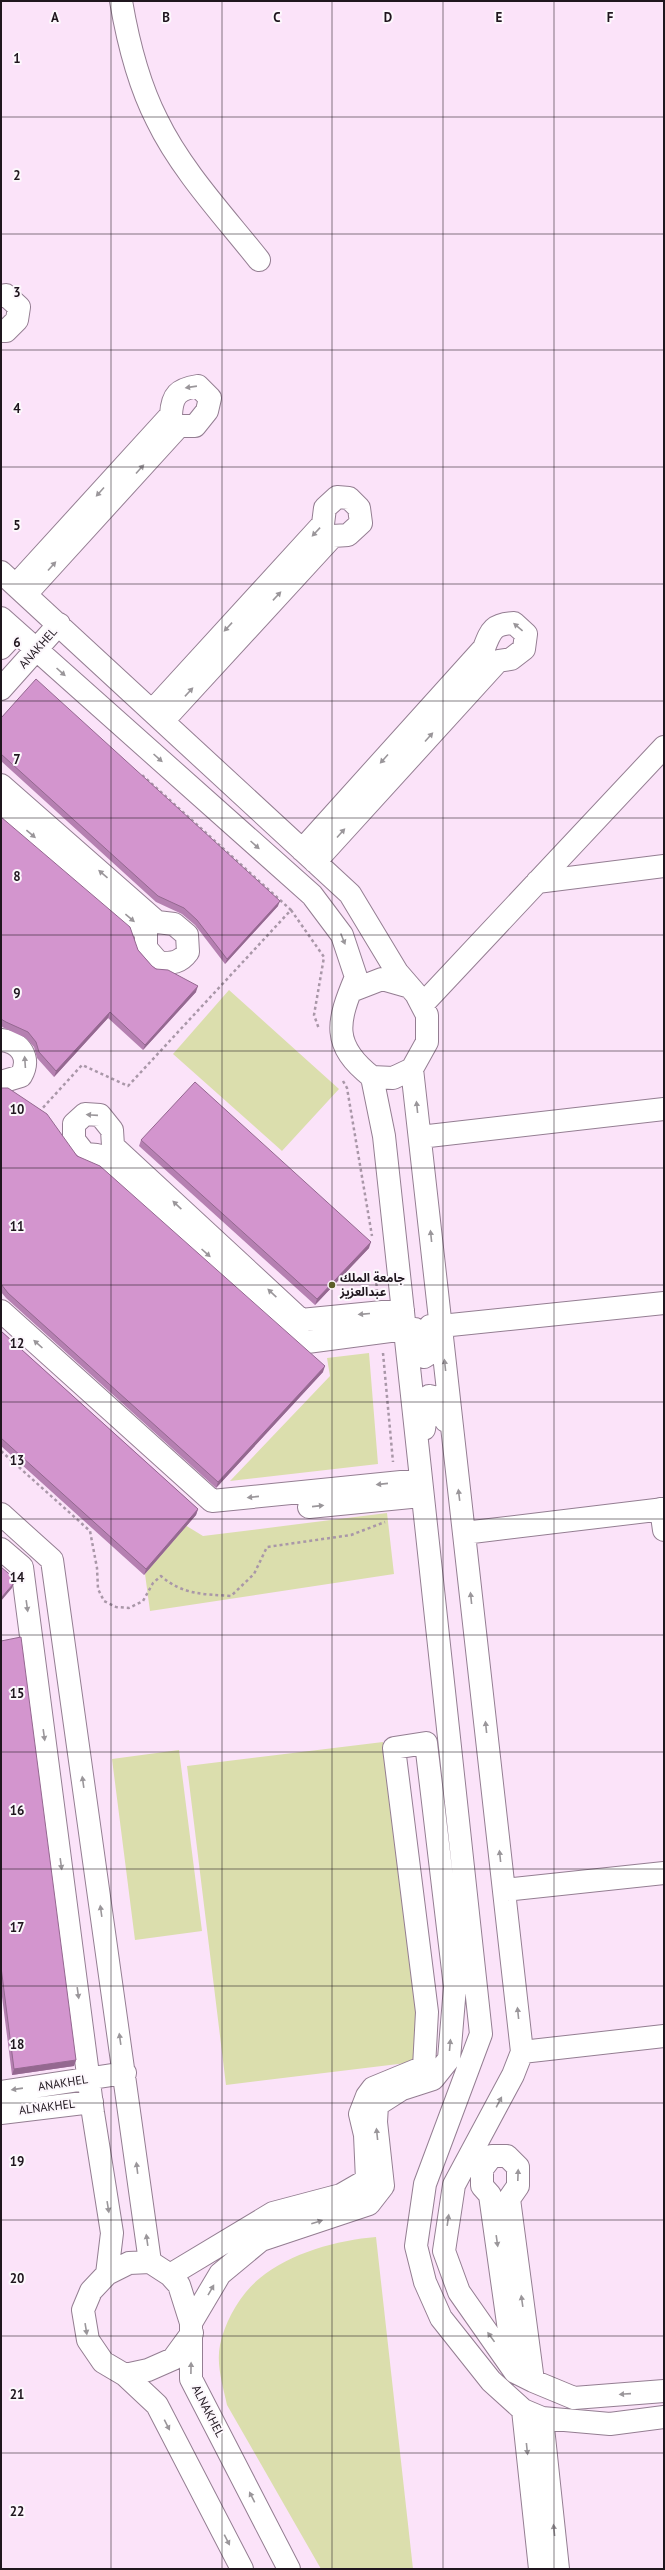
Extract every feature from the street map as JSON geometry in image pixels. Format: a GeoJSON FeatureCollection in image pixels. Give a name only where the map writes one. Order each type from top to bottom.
{"type":"FeatureCollection","features":[{"type":"Feature","properties":{"kind":"street"},"geometry":{"type":"LineString","coordinates":[[121,1],[127,34],[139,79],[157,121],[187,167],[259,260]]}},
{"type":"Feature","properties":{"kind":"street"},"geometry":{"type":"LineString","coordinates":[[1,296],[6,295],[19,307],[17,320],[6,331],[1,331]]}},
{"type":"Feature","properties":{"kind":"street"},"geometry":{"type":"LineString","coordinates":[[198,386],[210,398],[207,412],[195,426],[179,426],[14,584],[170,416],[172,400],[184,388],[198,386]]}},
{"type":"Feature","properties":{"kind":"street"},"geometry":{"type":"LineString","coordinates":[[337,497],[349,498],[359,508],[361,523],[348,535],[332,536],[157,716],[323,524],[325,508],[337,497]]}},
{"type":"Feature","properties":{"kind":"street"},"geometry":{"type":"LineString","coordinates":[[14,584],[350,894],[397,972],[410,987],[427,1015],[427,1042],[412,1069],[394,1078],[372,1078]]}},
{"type":"Feature","properties":{"kind":"street"},"geometry":{"type":"LineString","coordinates":[[514,623],[526,634],[524,649],[511,659],[498,660],[308,856],[484,648],[490,632],[500,624],[514,623]]}},
{"type":"Feature","properties":{"kind":"street","name":"ANAKHEL"},"geometry":{"type":"LineString","coordinates":[[1,689],[59,624]]}},
{"type":"Feature","properties":{"kind":"street"},"geometry":{"type":"LineString","coordinates":[[1,648],[9,625],[312,895],[342,935],[356,978],[343,1011],[341,1026],[343,1040],[354,1063],[372,1078],[384,1136],[481,2034],[425,2184],[416,2246],[425,2282],[441,2318],[491,2381],[532,2414],[610,2424],[664,2417]]}},
{"type":"Feature","properties":{"kind":"street"},"geometry":{"type":"LineString","coordinates":[[422,1005],[664,747]]}},
{"type":"Feature","properties":{"kind":"street"},"geometry":{"type":"LineString","coordinates":[[1,785],[157,922],[174,924],[186,935],[188,952],[175,964],[159,963],[146,948],[146,932],[1,808]]}},
{"type":"Feature","properties":{"kind":"street"},"geometry":{"type":"LineString","coordinates":[[537,882],[664,866]]}},
{"type":"Feature","properties":{"kind":"street"},"geometry":{"type":"LineString","coordinates":[[351,991],[382,979],[410,987]]}},
{"type":"Feature","properties":{"kind":"street"},"geometry":{"type":"LineString","coordinates":[[1,1040],[11,1041],[20,1047],[25,1056],[26,1067],[21,1076],[1,1082]]}},
{"type":"Feature","properties":{"kind":"street"},"geometry":{"type":"LineString","coordinates":[[412,1069],[522,2052],[513,2075],[454,2185],[444,2251],[459,2292],[524,2376],[574,2398],[664,2391]]}},
{"type":"Feature","properties":{"kind":"street"},"geometry":{"type":"LineString","coordinates":[[420,1136],[664,1109]]}},
{"type":"Feature","properties":{"kind":"street"},"geometry":{"type":"LineString","coordinates":[[402,1310],[301,1320],[113,1146],[112,1130],[100,1115],[85,1114],[74,1124],[74,1140],[85,1154],[97,1155],[307,1342],[402,1310],[412,1300],[418,1351],[424,1357],[430,1353],[429,1327],[440,1316],[664,1303]]}},
{"type":"Feature","properties":{"kind":"street"},"geometry":{"type":"LineString","coordinates":[[1,1311],[212,1501],[421,1488]]}},
{"type":"Feature","properties":{"kind":"street"},"geometry":{"type":"LineString","coordinates":[[1,1330],[210,1516],[421,1488]]}},
{"type":"Feature","properties":{"kind":"street"},"geometry":{"type":"LineString","coordinates":[[417,1446],[426,1423],[426,1406],[429,1396],[438,1398],[443,1404],[448,1434],[455,1454]]}},
{"type":"Feature","properties":{"kind":"street"},"geometry":{"type":"LineString","coordinates":[[1,1514],[52,1560],[125,2073],[150,2262],[129,2263],[107,2274],[92,2290],[83,2310],[88,2340],[103,2362],[125,2375],[157,2405],[242,2569]]}},
{"type":"Feature","properties":{"kind":"street"},"geometry":{"type":"LineString","coordinates":[[464,1533],[663,1516]]}},
{"type":"Feature","properties":{"kind":"street"},"geometry":{"type":"LineString","coordinates":[[1,1549],[22,1567],[92,2102],[112,2233],[107,2274]]}},
{"type":"Feature","properties":{"kind":"street"},"geometry":{"type":"LineString","coordinates":[[125,2375],[148,2370],[173,2360],[220,2274],[261,2240],[369,2204],[382,2186],[376,2122],[378,2105],[402,2089],[433,2079],[449,2059],[456,1987],[426,1743],[394,1748],[427,2012],[424,2067],[373,2088],[367,2096],[360,2114],[365,2135],[367,2180],[341,2195],[273,2213],[170,2275]]}},
{"type":"Feature","properties":{"kind":"street"},"geometry":{"type":"LineString","coordinates":[[504,1890],[664,1873]]}},
{"type":"Feature","properties":{"kind":"street"},"geometry":{"type":"LineString","coordinates":[[522,2052],[664,2036]]}},
{"type":"Feature","properties":{"kind":"street","name":"ANAKHEL"},"geometry":{"type":"LineString","coordinates":[[1,2092],[125,2073]]}},
{"type":"Feature","properties":{"kind":"street","name":"ALNAKHEL"},"geometry":{"type":"LineString","coordinates":[[1,2113],[92,2102]]}},
{"type":"Feature","properties":{"kind":"street"},"geometry":{"type":"LineString","coordinates":[[492,2156],[507,2156],[518,2167],[518,2186],[509,2199],[524,2376],[490,2195],[482,2186],[482,2169],[492,2156]]}},
{"type":"Feature","properties":{"kind":"street","name":"ALNAKHEL"},"geometry":{"type":"LineString","coordinates":[[150,2262],[170,2275],[179,2285],[191,2328],[191,2379],[289,2569]]}},
{"type":"Feature","properties":{"kind":"street"},"geometry":{"type":"LineString","coordinates":[[532,2414],[540,2569]]}},
{"type":"Feature","properties":{"kind":"street"},"geometry":{"type":"LineString","coordinates":[[532,2414],[558,2569]]}},
{"type":"Feature","properties":{"kind":"path"},"geometry":{"type":"LineString","coordinates":[[138,771],[291,910],[324,957],[314,1015],[321,1035]]}},
{"type":"Feature","properties":{"kind":"path"},"geometry":{"type":"LineString","coordinates":[[36,1114],[82,1064],[128,1086],[291,910]]}},
{"type":"Feature","properties":{"kind":"path"},"geometry":{"type":"LineString","coordinates":[[339,1075],[347,1088],[372,1243]]}},
{"type":"Feature","properties":{"kind":"path"},"geometry":{"type":"LineString","coordinates":[[376,1271],[377,1300]]}},
{"type":"Feature","properties":{"kind":"path"},"geometry":{"type":"LineString","coordinates":[[383,1350],[393,1463]]}},
{"type":"Feature","properties":{"kind":"path"},"geometry":{"type":"LineString","coordinates":[[1,1451],[90,1531],[98,1589],[104,1601],[116,1607],[129,1608],[143,1601],[152,1583],[161,1576],[174,1587],[199,1594],[231,1596],[254,1574],[267,1547],[351,1535],[389,1521]]}},
{"type":"Feature","properties":{"kind":"green space"},"geometry":{"type":"Polygon","coordinates":[[[229,990],[339,1089],[282,1151],[173,1054],[229,990]]]}},
{"type":"Feature","properties":{"kind":"green space"},"geometry":{"type":"Polygon","coordinates":[[[369,1353],[378,1464],[230,1481],[330,1376],[327,1358],[369,1353]]]}},
{"type":"Feature","properties":{"kind":"green space"},"geometry":{"type":"Polygon","coordinates":[[[387,1513],[394,1574],[150,1611],[145,1574],[185,1525],[203,1536],[387,1513]]]}},
{"type":"Feature","properties":{"kind":"green space"},"geometry":{"type":"Polygon","coordinates":[[[383,1742],[423,2061],[226,2085],[187,1766],[383,1742]]]}},
{"type":"Feature","properties":{"kind":"green space"},"geometry":{"type":"Polygon","coordinates":[[[179,1750],[202,1931],[135,1940],[112,1759],[179,1750]]]}},
{"type":"Feature","properties":{"kind":"green space"},"geometry":{"type":"Polygon","coordinates":[[[376,2237],[413,2569],[321,2569],[227,2405],[219,2368],[220,2345],[230,2317],[240,2299],[253,2284],[272,2269],[285,2261],[315,2249],[346,2241],[376,2237]]]}},
{"type":"Feature","properties":{"kind":"building"},"geometry":{"type":"Polygon","coordinates":[[[36,679],[280,901],[227,959],[197,920],[184,908],[158,896],[1,754],[1,718],[36,679]]]}},
{"type":"Feature","properties":{"kind":"building"},"geometry":{"type":"Polygon","coordinates":[[[1,817],[130,927],[138,950],[152,966],[156,969],[168,970],[198,986],[145,1045],[110,1012],[56,1071],[39,1052],[36,1042],[28,1032],[1,1019],[1,817]]]}},
{"type":"Feature","properties":{"kind":"building"},"geometry":{"type":"Polygon","coordinates":[[[195,1082],[371,1242],[317,1299],[141,1140],[195,1082]]]}},
{"type":"Feature","properties":{"kind":"building"},"geometry":{"type":"Polygon","coordinates":[[[1,1088],[8,1088],[47,1114],[77,1156],[100,1166],[325,1366],[218,1482],[8,1293],[1,1284],[1,1088]]]}},
{"type":"Feature","properties":{"kind":"building"},"geometry":{"type":"Polygon","coordinates":[[[1,1331],[198,1509],[146,1569],[1,1438],[1,1331]]]}},
{"type":"Feature","properties":{"kind":"building"},"geometry":{"type":"Polygon","coordinates":[[[1,1567],[14,1578],[14,1583],[1,1598],[1,1567]]]}},
{"type":"Feature","properties":{"kind":"building"},"geometry":{"type":"Polygon","coordinates":[[[21,1637],[76,2060],[14,2069],[1,1967],[1,1641],[21,1637]]]}},
{"type":"Feature","properties":{"kind":"place","name":"جامعة الملك عبدالعزيز"},"geometry":{"type":"Point","coordinates":[332,1285]}}]}
